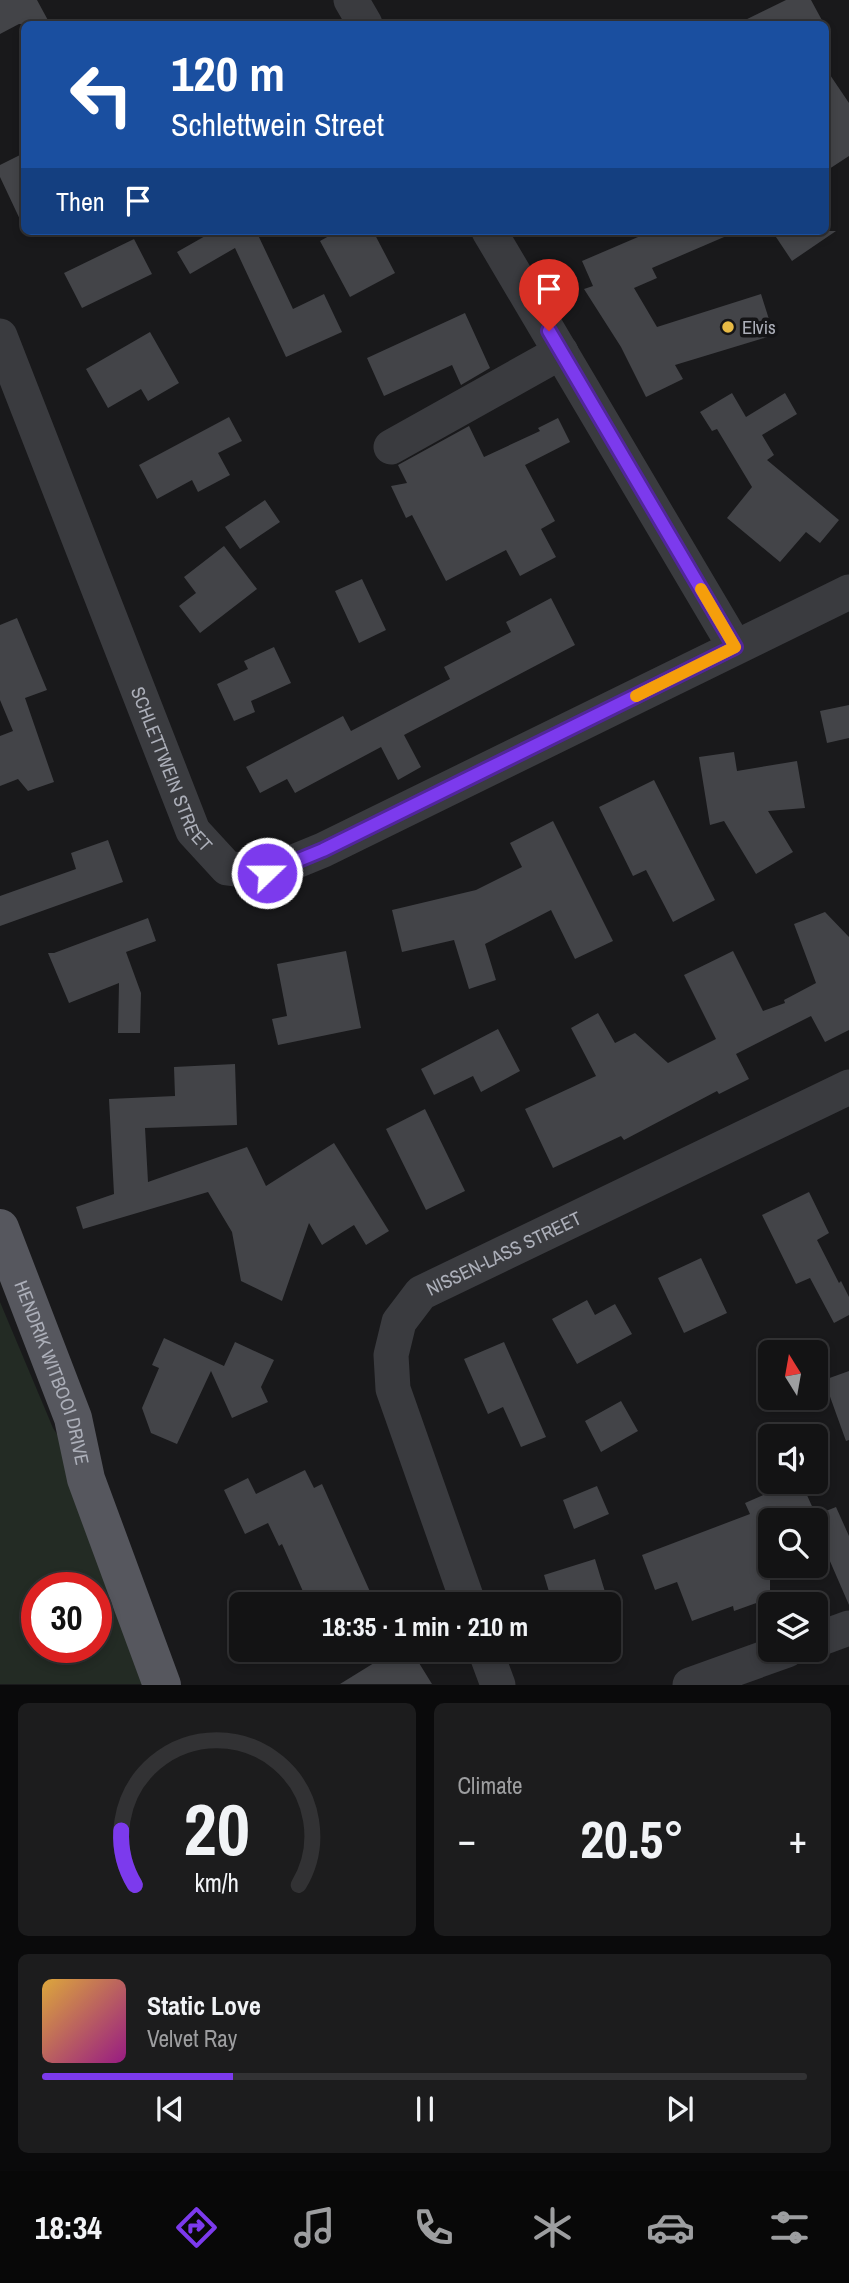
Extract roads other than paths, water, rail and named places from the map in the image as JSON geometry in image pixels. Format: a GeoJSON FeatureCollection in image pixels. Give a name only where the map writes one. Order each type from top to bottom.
{"type":"FeatureCollection","features":[{"type":"Feature","properties":{"kind":"main road","name":"HENDRIK WITBOOI DRIVE"},"geometry":{"type":"LineString","coordinates":[[0,1228],[72,1418],[86,1479],[162,1685]]}},
{"type":"Feature","properties":{"kind":"main road","name":"HENDRIK WITBOOI DRIVE"},"geometry":{"type":"LineString","coordinates":[[0,1303],[53,1428],[86,1479]]}},
{"type":"Feature","properties":{"kind":"street"},"geometry":{"type":"LineString","coordinates":[[351,0],[363,21]]}},
{"type":"Feature","properties":{"kind":"street"},"geometry":{"type":"LineString","coordinates":[[491,235],[735,647]]}},
{"type":"Feature","properties":{"kind":"street","name":"SCHLETTWEIN STREET"},"geometry":{"type":"LineString","coordinates":[[0,336],[193,831],[228,868],[267,873],[323,850],[849,592]]}},
{"type":"Feature","properties":{"kind":"street"},"geometry":{"type":"LineString","coordinates":[[391,446],[561,352]]}},
{"type":"Feature","properties":{"kind":"street","name":"NISSEN-LASS STREET"},"geometry":{"type":"LineString","coordinates":[[464,1592],[393,1389],[390,1355],[399,1322],[421,1293],[849,1087]]}},
{"type":"Feature","properties":{"kind":"street"},"geometry":{"type":"LineString","coordinates":[[828,1636],[849,1628]]}},
{"type":"Feature","properties":{"kind":"street"},"geometry":{"type":"LineString","coordinates":[[690,1685],[758,1660]]}},
{"type":"Feature","properties":{"kind":"street"},"geometry":{"type":"LineString","coordinates":[[489,1662],[498,1685]]}},
{"type":"Feature","properties":{"kind":"place","name":"Elvis"},"geometry":{"type":"Point","coordinates":[728,327]}}]}
